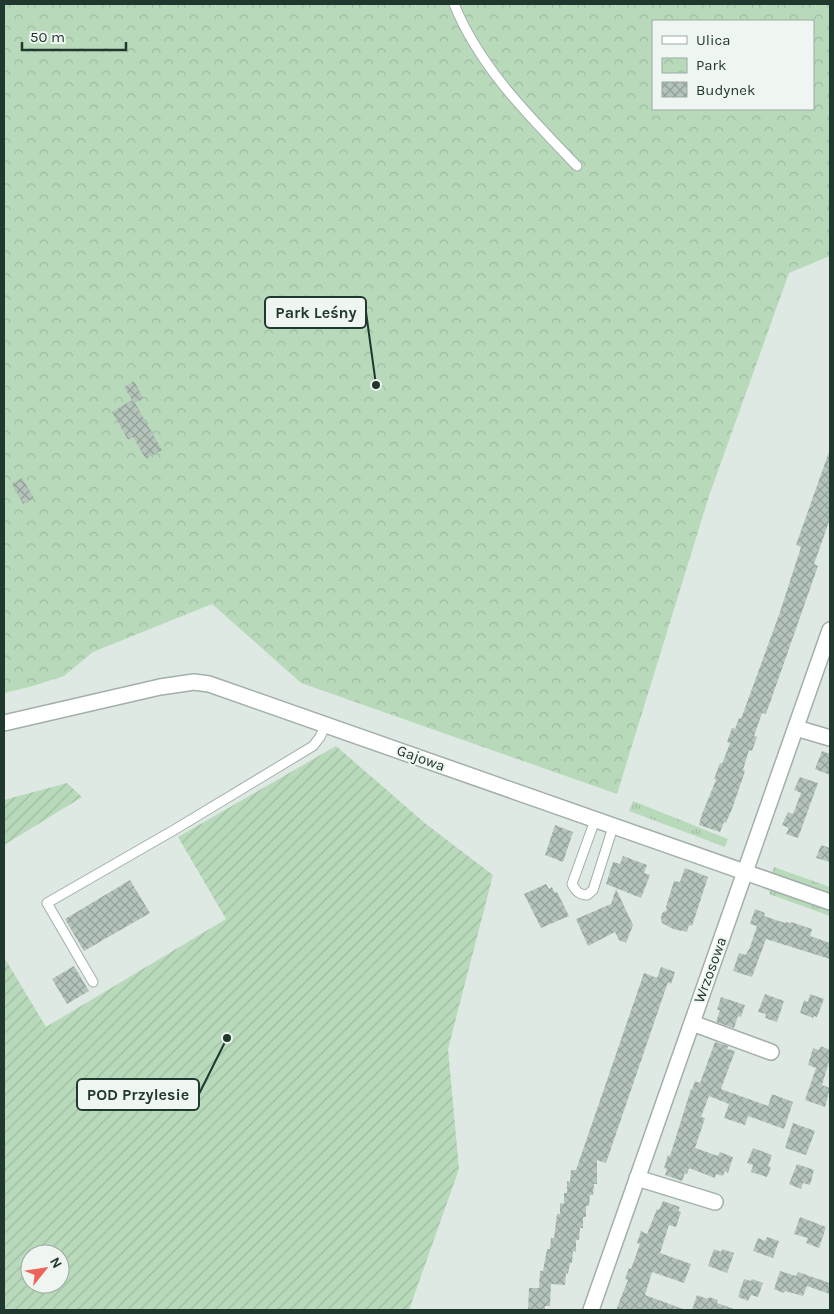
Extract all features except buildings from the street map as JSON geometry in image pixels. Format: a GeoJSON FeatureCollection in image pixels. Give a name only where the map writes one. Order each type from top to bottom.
{"type":"FeatureCollection","features":[{"type":"Feature","properties":{"kind":"street","name":"Wrzosowa"},"geometry":{"type":"LineString","coordinates":[[591,1310],[830,630]]}},
{"type":"Feature","properties":{"kind":"street","name":"Gajowa"},"geometry":{"type":"LineString","coordinates":[[4,722],[160,687],[194,682],[209,684],[830,902]]}},
{"type":"Feature","properties":{"kind":"street"},"geometry":{"type":"LineString","coordinates":[[796,728],[830,738]]}},
{"type":"Feature","properties":{"kind":"street"},"geometry":{"type":"LineString","coordinates":[[692,1023],[771,1052]]}},
{"type":"Feature","properties":{"kind":"street"},"geometry":{"type":"LineString","coordinates":[[637,1178],[716,1202]]}},
{"type":"Feature","properties":{"kind":"lane"},"geometry":{"type":"LineString","coordinates":[[454,4],[473,41],[514,100],[577,166]]}},
{"type":"Feature","properties":{"kind":"lane"},"geometry":{"type":"LineString","coordinates":[[94,982],[47,903],[174,830],[313,746],[326,724]]}},
{"type":"Feature","properties":{"kind":"lane"},"geometry":{"type":"LineString","coordinates":[[595,820],[572,884],[581,895],[587,895],[593,890],[613,827]]}},
{"type":"Feature","properties":{"kind":"green space"},"geometry":{"type":"Polygon","coordinates":[[[4,4],[830,4],[830,256],[789,273],[709,496],[617,794],[301,683],[212,604],[93,652],[64,676],[4,693],[4,4]]]}},
{"type":"Feature","properties":{"kind":"green space"},"geometry":{"type":"Polygon","coordinates":[[[336,746],[426,824],[493,875],[448,1049],[459,1169],[409,1310],[4,1310],[4,957],[46,1027],[226,919],[178,837],[336,746]]]}},
{"type":"Feature","properties":{"kind":"green space"},"geometry":{"type":"Polygon","coordinates":[[[67,783],[82,797],[4,845],[4,800],[67,783]]]}},
{"type":"Feature","properties":{"kind":"green space"},"geometry":{"type":"Polygon","coordinates":[[[633,801],[728,839],[725,847],[629,811],[633,801]]]}},
{"type":"Feature","properties":{"kind":"green space"},"geometry":{"type":"Polygon","coordinates":[[[774,867],[830,887],[830,895],[772,874],[774,867]]]}},
{"type":"Feature","properties":{"kind":"green space"},"geometry":{"type":"Polygon","coordinates":[[[770,890],[830,911],[830,916],[769,894],[770,890]]]}},
{"type":"Feature","properties":{"kind":"place","name":"Park Leśny"},"geometry":{"type":"Point","coordinates":[376,385]}},
{"type":"Feature","properties":{"kind":"place","name":"POD Przylesie"},"geometry":{"type":"Point","coordinates":[227,1038]}}]}
